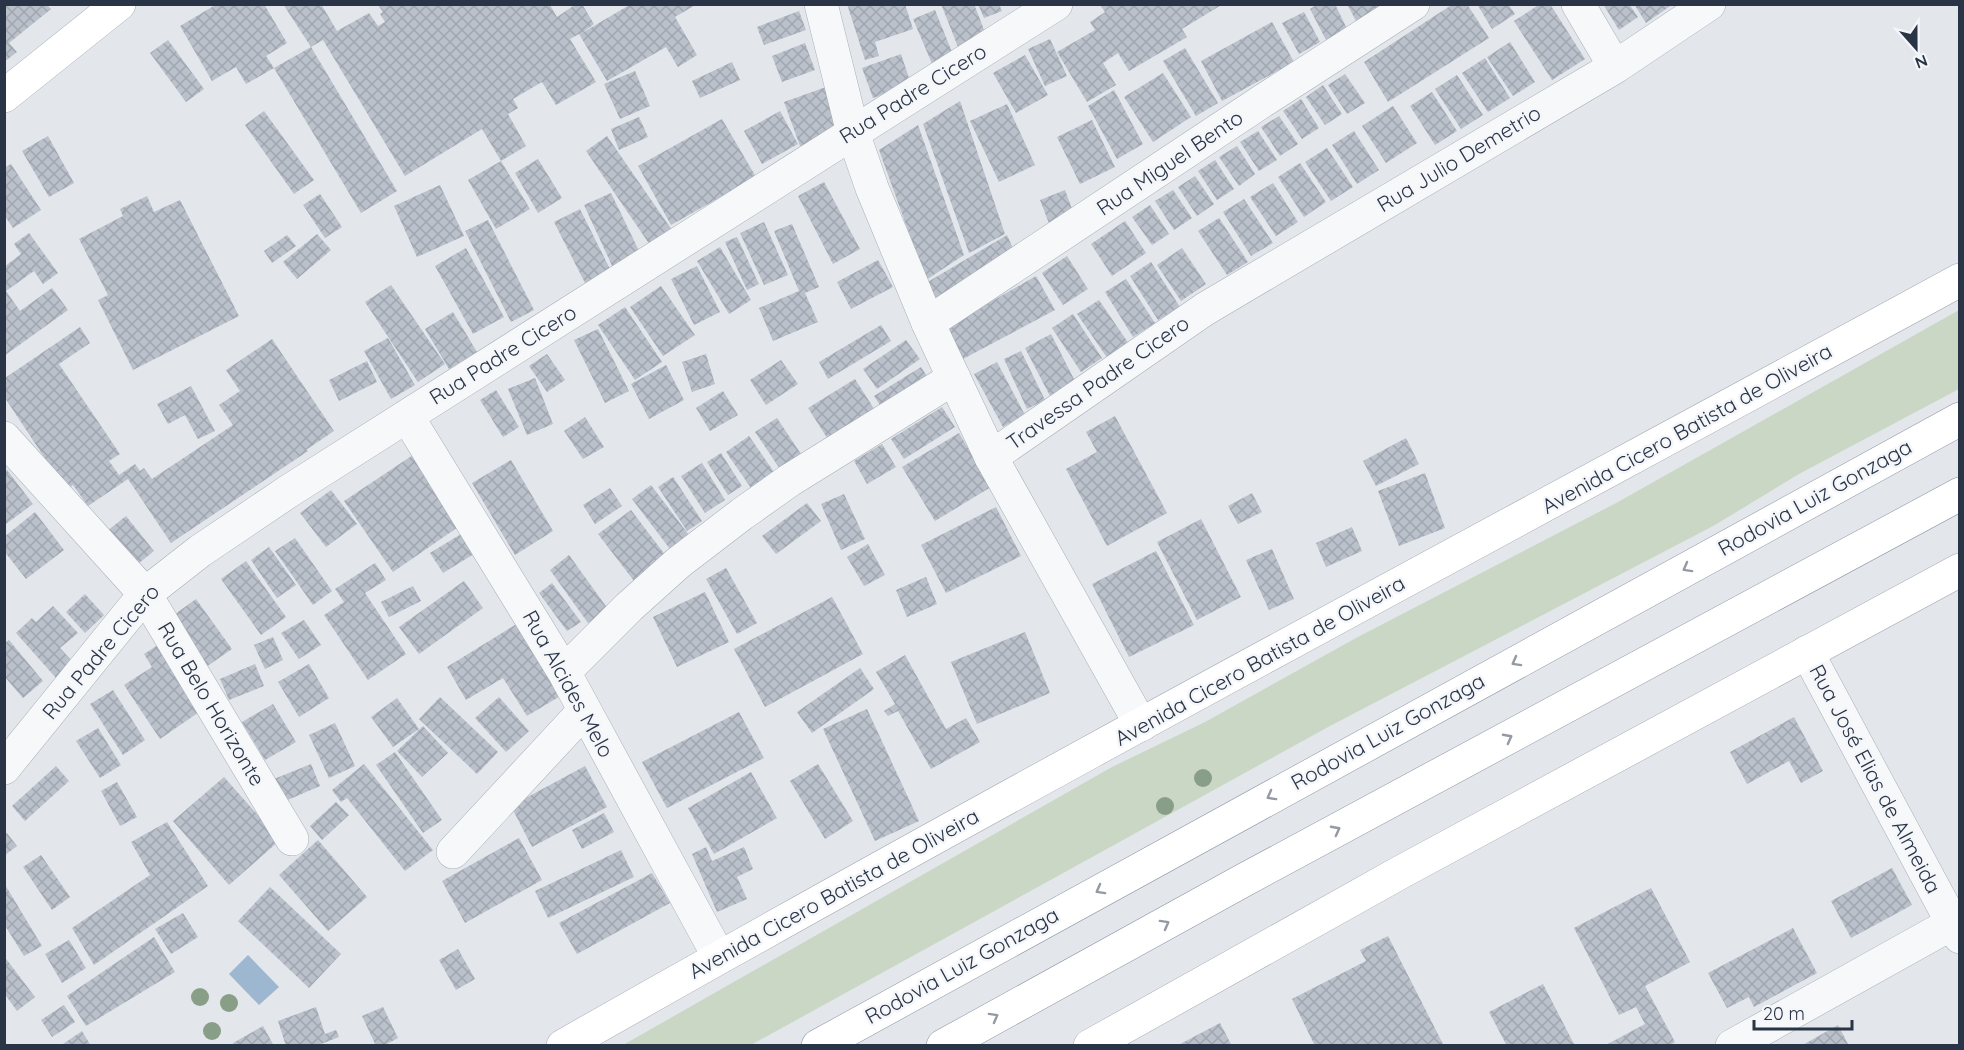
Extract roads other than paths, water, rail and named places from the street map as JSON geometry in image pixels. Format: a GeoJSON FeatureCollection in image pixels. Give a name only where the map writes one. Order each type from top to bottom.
{"type":"FeatureCollection","features":[{"type":"Feature","properties":{"kind":"main road"},"geometry":{"type":"LineString","coordinates":[[4,96],[119,4]]}},
{"type":"Feature","properties":{"kind":"main road","name":"Avenida Cicero Batista de Oliveira"},"geometry":{"type":"LineString","coordinates":[[563,1046],[719,957],[1141,725],[1959,280]]}},
{"type":"Feature","properties":{"kind":"main road","name":"Rodovia Luiz Gonzaga"},"geometry":{"type":"LineString","coordinates":[[818,1046],[1959,419]]}},
{"type":"Feature","properties":{"kind":"main road"},"geometry":{"type":"LineString","coordinates":[[943,1046],[1275,863],[1959,494]]}},
{"type":"Feature","properties":{"kind":"main road"},"geometry":{"type":"LineString","coordinates":[[1090,1046],[1401,872],[1959,570]]}},
{"type":"Feature","properties":{"kind":"street"},"geometry":{"type":"LineString","coordinates":[[821,4],[853,133],[872,188],[928,323],[991,457],[1141,725]]}},
{"type":"Feature","properties":{"kind":"street","name":"Rua Padre Cicero"},"geometry":{"type":"LineString","coordinates":[[4,768],[145,594],[200,551],[407,416],[1056,4]]}},
{"type":"Feature","properties":{"kind":"street","name":"Rua Miguel Bento"},"geometry":{"type":"LineString","coordinates":[[928,323],[1413,4]]}},
{"type":"Feature","properties":{"kind":"street"},"geometry":{"type":"LineString","coordinates":[[1578,4],[1615,67]]}},
{"type":"Feature","properties":{"kind":"street","name":"Rua Julio Demetrio"},"geometry":{"type":"LineString","coordinates":[[1205,309],[1615,67],[1709,4]]}},
{"type":"Feature","properties":{"kind":"street","name":"Travessa Padre Cicero"},"geometry":{"type":"LineString","coordinates":[[991,457],[1205,309]]}},
{"type":"Feature","properties":{"kind":"street"},"geometry":{"type":"LineString","coordinates":[[564,672],[678,563],[742,514],[790,480],[954,378]]}},
{"type":"Feature","properties":{"kind":"street","name":"Rua Alcides Melo"},"geometry":{"type":"LineString","coordinates":[[407,416],[564,672],[719,957]]}},
{"type":"Feature","properties":{"kind":"street","name":"Rua Belo Horizonte"},"geometry":{"type":"LineString","coordinates":[[4,438],[145,594],[292,839]]}},
{"type":"Feature","properties":{"kind":"street","name":"Rua José Elias de Almeida"},"geometry":{"type":"LineString","coordinates":[[1807,652],[1957,926]]}},
{"type":"Feature","properties":{"kind":"street"},"geometry":{"type":"LineString","coordinates":[[453,852],[584,711]]}},
{"type":"Feature","properties":{"kind":"street"},"geometry":{"type":"LineString","coordinates":[[1732,1046],[1957,926]]}},
{"type":"Feature","properties":{"kind":"water"},"geometry":{"type":"Polygon","coordinates":[[[248,955],[279,987],[259,1005],[229,974],[248,955]]]}}]}
